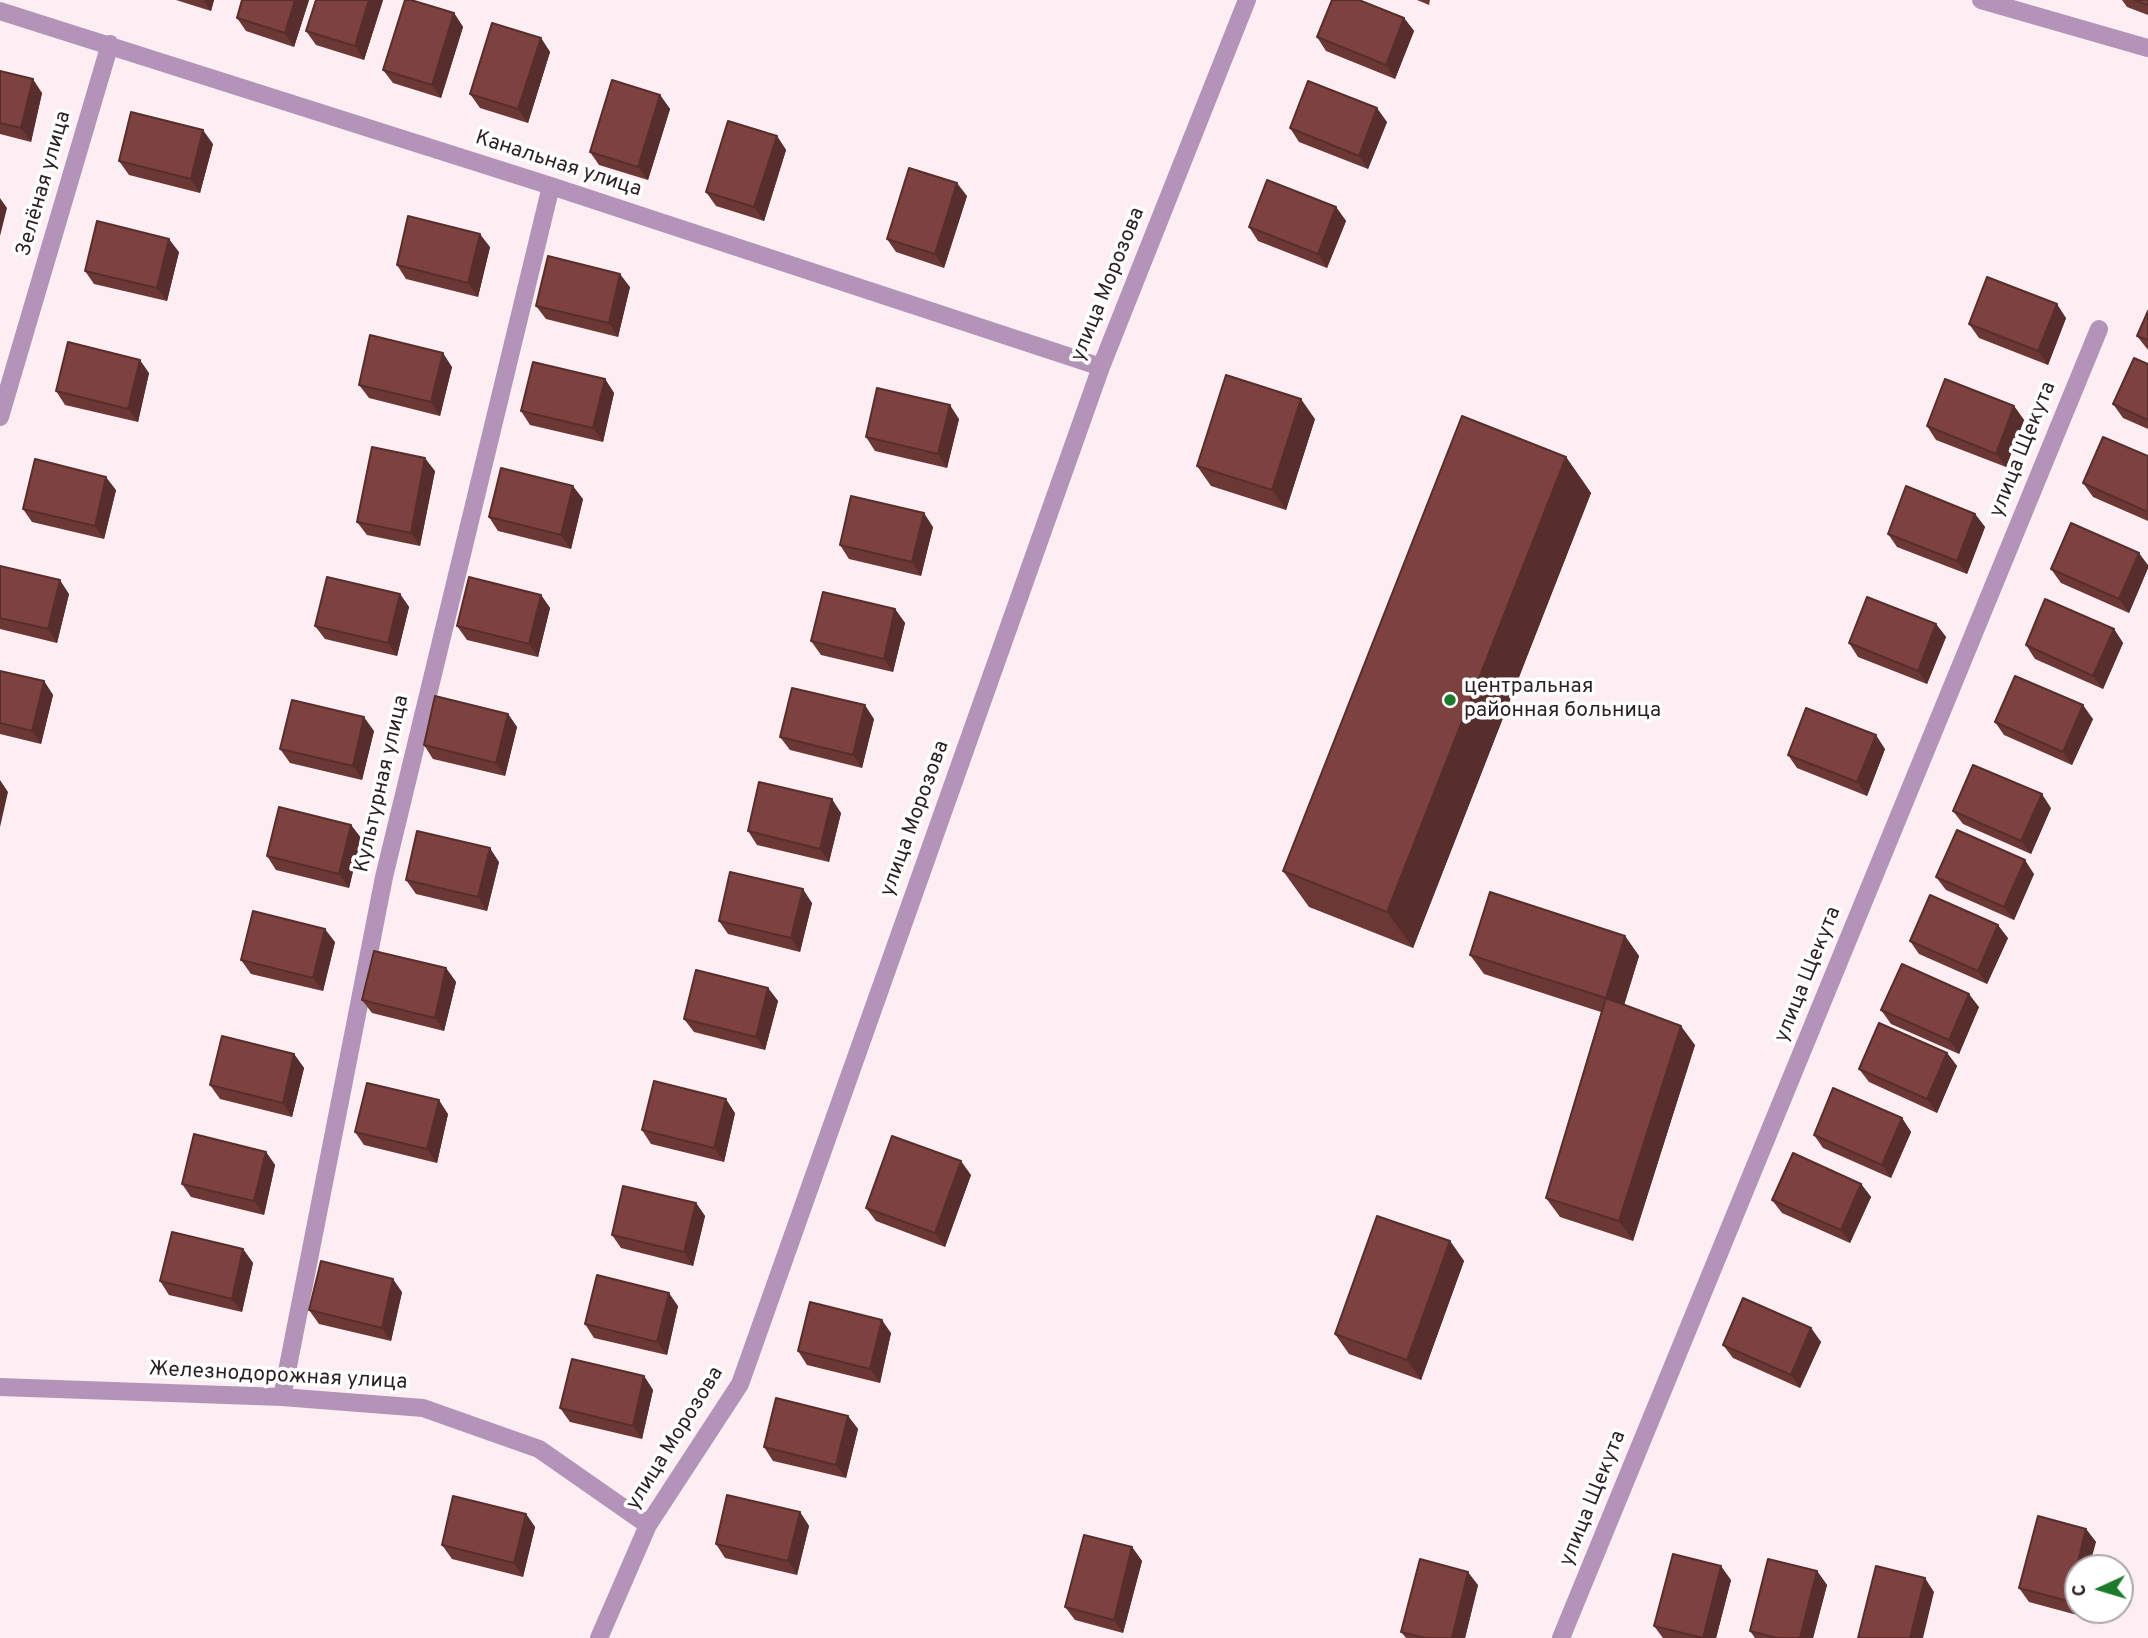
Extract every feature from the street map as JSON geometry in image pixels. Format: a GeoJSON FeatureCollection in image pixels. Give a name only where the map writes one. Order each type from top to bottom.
{"type":"FeatureCollection","features":[{"type":"Feature","properties":{"kind":"street","name":"улица Морозова"},"geometry":{"type":"LineString","coordinates":[[599,1638],[648,1525],[740,1384],[1101,367],[1247,0]]}},
{"type":"Feature","properties":{"kind":"street"},"geometry":{"type":"LineString","coordinates":[[1981,0],[2148,48]]}},
{"type":"Feature","properties":{"kind":"street","name":"Канальная улица"},"geometry":{"type":"LineString","coordinates":[[0,11],[551,186],[1101,367]]}},
{"type":"Feature","properties":{"kind":"street","name":"Зелёная улица"},"geometry":{"type":"LineString","coordinates":[[0,417],[110,44]]}},
{"type":"Feature","properties":{"kind":"street","name":"Культурная улица"},"geometry":{"type":"LineString","coordinates":[[282,1397],[384,877],[551,186]]}},
{"type":"Feature","properties":{"kind":"street","name":"улица Щекута"},"geometry":{"type":"LineString","coordinates":[[1562,1638],[2099,329]]}},
{"type":"Feature","properties":{"kind":"street","name":"Железнодорожная улица"},"geometry":{"type":"LineString","coordinates":[[0,1387],[282,1397],[423,1408],[539,1449],[648,1525]]}},
{"type":"Feature","properties":{"kind":"building"},"geometry":{"type":"Polygon","coordinates":[[[242,0],[295,0],[285,33],[237,18],[242,0]]]}},
{"type":"Feature","properties":{"kind":"building"},"geometry":{"type":"Polygon","coordinates":[[[316,0],[369,0],[355,46],[306,31],[316,0]]]}},
{"type":"Feature","properties":{"kind":"building"},"geometry":{"type":"Polygon","coordinates":[[[405,0],[454,13],[432,85],[383,70],[405,0]]]}},
{"type":"Feature","properties":{"kind":"building"},"geometry":{"type":"Polygon","coordinates":[[[1332,0],[1359,0],[1404,18],[1386,65],[1317,37],[1332,0]]]}},
{"type":"Feature","properties":{"kind":"building"},"geometry":{"type":"Polygon","coordinates":[[[2134,0],[2148,0],[2148,5],[2134,0]]]}},
{"type":"Feature","properties":{"kind":"building"},"geometry":{"type":"Polygon","coordinates":[[[492,23],[541,38],[518,109],[470,94],[492,23]]]}},
{"type":"Feature","properties":{"kind":"building"},"geometry":{"type":"Polygon","coordinates":[[[0,71],[33,79],[21,128],[0,123],[0,71]]]}},
{"type":"Feature","properties":{"kind":"building"},"geometry":{"type":"Polygon","coordinates":[[[612,80],[660,95],[638,167],[590,152],[612,80]]]}},
{"type":"Feature","properties":{"kind":"building"},"geometry":{"type":"Polygon","coordinates":[[[1308,81],[1377,108],[1359,156],[1290,128],[1308,81]]]}},
{"type":"Feature","properties":{"kind":"building"},"geometry":{"type":"Polygon","coordinates":[[[131,112],[203,130],[191,179],[119,161],[131,112]]]}},
{"type":"Feature","properties":{"kind":"building"},"geometry":{"type":"Polygon","coordinates":[[[728,121],[777,136],[754,207],[706,192],[728,121]]]}},
{"type":"Feature","properties":{"kind":"building"},"geometry":{"type":"Polygon","coordinates":[[[909,168],[957,183],[935,254],[887,239],[909,168]]]}},
{"type":"Feature","properties":{"kind":"building"},"geometry":{"type":"Polygon","coordinates":[[[1267,180],[1336,207],[1318,254],[1249,227],[1267,180]]]}},
{"type":"Feature","properties":{"kind":"building"},"geometry":{"type":"Polygon","coordinates":[[[408,216],[480,234],[468,283],[397,265],[408,216]]]}},
{"type":"Feature","properties":{"kind":"building"},"geometry":{"type":"Polygon","coordinates":[[[97,221],[169,239],[157,288],[85,271],[97,221]]]}},
{"type":"Feature","properties":{"kind":"building"},"geometry":{"type":"Polygon","coordinates":[[[548,256],[620,274],[609,323],[536,306],[548,256]]]}},
{"type":"Feature","properties":{"kind":"building"},"geometry":{"type":"Polygon","coordinates":[[[1987,277],[2057,304],[2038,351],[1969,324],[1987,277]]]}},
{"type":"Feature","properties":{"kind":"building"},"geometry":{"type":"Polygon","coordinates":[[[2148,311],[2148,340],[2137,336],[2148,311]]]}},
{"type":"Feature","properties":{"kind":"building"},"geometry":{"type":"Polygon","coordinates":[[[370,335],[443,353],[431,402],[359,385],[370,335]]]}},
{"type":"Feature","properties":{"kind":"building"},"geometry":{"type":"Polygon","coordinates":[[[68,342],[140,360],[128,409],[56,391],[68,342]]]}},
{"type":"Feature","properties":{"kind":"building"},"geometry":{"type":"Polygon","coordinates":[[[2134,358],[2148,364],[2148,420],[2113,404],[2134,358]]]}},
{"type":"Feature","properties":{"kind":"building"},"geometry":{"type":"Polygon","coordinates":[[[533,362],[605,379],[593,428],[521,411],[533,362]]]}},
{"type":"Feature","properties":{"kind":"building"},"geometry":{"type":"Polygon","coordinates":[[[1226,375],[1301,399],[1272,490],[1197,466],[1226,375]]]}},
{"type":"Feature","properties":{"kind":"building"},"geometry":{"type":"Polygon","coordinates":[[[1945,379],[2014,406],[1996,454],[1927,426],[1945,379]]]}},
{"type":"Feature","properties":{"kind":"building"},"geometry":{"type":"Polygon","coordinates":[[[877,388],[950,405],[938,454],[866,437],[877,388]]]}},
{"type":"Feature","properties":{"kind":"building","name":"центральная районная больница"},"geometry":{"type":"Polygon","coordinates":[[[1462,416],[1566,457],[1387,912],[1283,871],[1462,416]]]}},
{"type":"Feature","properties":{"kind":"building"},"geometry":{"type":"Polygon","coordinates":[[[2103,437],[2148,456],[2148,512],[2083,483],[2103,437]]]}},
{"type":"Feature","properties":{"kind":"building"},"geometry":{"type":"Polygon","coordinates":[[[372,447],[425,458],[411,533],[357,522],[372,447]]]}},
{"type":"Feature","properties":{"kind":"building"},"geometry":{"type":"Polygon","coordinates":[[[35,459],[106,477],[95,526],[23,509],[35,459]]]}},
{"type":"Feature","properties":{"kind":"building"},"geometry":{"type":"Polygon","coordinates":[[[501,468],[573,486],[561,535],[489,517],[501,468]]]}},
{"type":"Feature","properties":{"kind":"building"},"geometry":{"type":"Polygon","coordinates":[[[1906,486],[1975,514],[1957,561],[1888,534],[1906,486]]]}},
{"type":"Feature","properties":{"kind":"building"},"geometry":{"type":"Polygon","coordinates":[[[851,496],[924,513],[912,562],[840,545],[851,496]]]}},
{"type":"Feature","properties":{"kind":"building"},"geometry":{"type":"Polygon","coordinates":[[[2071,523],[2139,553],[2119,599],[2051,569],[2071,523]]]}},
{"type":"Feature","properties":{"kind":"building"},"geometry":{"type":"Polygon","coordinates":[[[0,566],[60,580],[48,629],[0,618],[0,566]]]}},
{"type":"Feature","properties":{"kind":"building"},"geometry":{"type":"Polygon","coordinates":[[[327,577],[400,594],[388,643],[315,626],[327,577]]]}},
{"type":"Feature","properties":{"kind":"building"},"geometry":{"type":"Polygon","coordinates":[[[469,577],[541,595],[529,644],[457,626],[469,577]]]}},
{"type":"Feature","properties":{"kind":"building"},"geometry":{"type":"Polygon","coordinates":[[[823,592],[895,609],[884,659],[811,641],[823,592]]]}},
{"type":"Feature","properties":{"kind":"building"},"geometry":{"type":"Polygon","coordinates":[[[1867,597],[1936,624],[1918,671],[1849,643],[1867,597]]]}},
{"type":"Feature","properties":{"kind":"building"},"geometry":{"type":"Polygon","coordinates":[[[2045,599],[2114,629],[2093,676],[2026,645],[2045,599]]]}},
{"type":"Feature","properties":{"kind":"building"},"geometry":{"type":"Polygon","coordinates":[[[0,671],[44,681],[32,731],[0,723],[0,671]]]}},
{"type":"Feature","properties":{"kind":"building"},"geometry":{"type":"Polygon","coordinates":[[[2015,676],[2083,705],[2063,752],[1995,722],[2015,676]]]}},
{"type":"Feature","properties":{"kind":"building"},"geometry":{"type":"Polygon","coordinates":[[[792,688],[865,705],[853,755],[780,737],[792,688]]]}},
{"type":"Feature","properties":{"kind":"building"},"geometry":{"type":"Polygon","coordinates":[[[435,696],[508,714],[496,763],[424,745],[435,696]]]}},
{"type":"Feature","properties":{"kind":"building"},"geometry":{"type":"Polygon","coordinates":[[[292,700],[364,717],[353,766],[280,749],[292,700]]]}},
{"type":"Feature","properties":{"kind":"building"},"geometry":{"type":"Polygon","coordinates":[[[1806,708],[1876,735],[1857,782],[1788,755],[1806,708]]]}},
{"type":"Feature","properties":{"kind":"building"},"geometry":{"type":"Polygon","coordinates":[[[1973,765],[2042,794],[2021,841],[1953,811],[1973,765]]]}},
{"type":"Feature","properties":{"kind":"building"},"geometry":{"type":"Polygon","coordinates":[[[759,782],[832,799],[820,849],[748,831],[759,782]]]}},
{"type":"Feature","properties":{"kind":"building"},"geometry":{"type":"Polygon","coordinates":[[[279,807],[351,825],[339,874],[267,856],[279,807]]]}},
{"type":"Feature","properties":{"kind":"building"},"geometry":{"type":"Polygon","coordinates":[[[1957,830],[2025,860],[2004,907],[1936,877],[1957,830]]]}},
{"type":"Feature","properties":{"kind":"building"},"geometry":{"type":"Polygon","coordinates":[[[417,831],[490,848],[478,897],[406,880],[417,831]]]}},
{"type":"Feature","properties":{"kind":"building"},"geometry":{"type":"Polygon","coordinates":[[[730,872],[803,889],[791,938],[719,921],[730,872]]]}},
{"type":"Feature","properties":{"kind":"building"},"geometry":{"type":"Polygon","coordinates":[[[1490,892],[1625,936],[1606,998],[1470,955],[1490,892]]]}},
{"type":"Feature","properties":{"kind":"building"},"geometry":{"type":"Polygon","coordinates":[[[1930,895],[1998,925],[1978,971],[1910,941],[1930,895]]]}},
{"type":"Feature","properties":{"kind":"building"},"geometry":{"type":"Polygon","coordinates":[[[253,911],[325,929],[313,978],[241,960],[253,911]]]}},
{"type":"Feature","properties":{"kind":"building"},"geometry":{"type":"Polygon","coordinates":[[[374,951],[446,968],[435,1018],[362,1000],[374,951]]]}},
{"type":"Feature","properties":{"kind":"building"},"geometry":{"type":"Polygon","coordinates":[[[1902,964],[1969,994],[1949,1040],[1881,1010],[1902,964]]]}},
{"type":"Feature","properties":{"kind":"building"},"geometry":{"type":"Polygon","coordinates":[[[696,970],[768,988],[756,1037],[684,1019],[696,970]]]}},
{"type":"Feature","properties":{"kind":"building"},"geometry":{"type":"Polygon","coordinates":[[[1606,998],[1681,1026],[1619,1221],[1546,1198],[1606,998]]]}},
{"type":"Feature","properties":{"kind":"building"},"geometry":{"type":"Polygon","coordinates":[[[1879,1023],[1947,1053],[1927,1099],[1859,1069],[1879,1023]]]}},
{"type":"Feature","properties":{"kind":"building"},"geometry":{"type":"Polygon","coordinates":[[[222,1036],[294,1054],[283,1103],[210,1085],[222,1036]]]}},
{"type":"Feature","properties":{"kind":"building"},"geometry":{"type":"Polygon","coordinates":[[[654,1081],[726,1099],[714,1148],[642,1130],[654,1081]]]}},
{"type":"Feature","properties":{"kind":"building"},"geometry":{"type":"Polygon","coordinates":[[[367,1083],[439,1100],[427,1149],[355,1132],[367,1083]]]}},
{"type":"Feature","properties":{"kind":"building"},"geometry":{"type":"Polygon","coordinates":[[[1833,1088],[1902,1118],[1882,1165],[1814,1135],[1833,1088]]]}},
{"type":"Feature","properties":{"kind":"building"},"geometry":{"type":"Polygon","coordinates":[[[194,1134],[266,1152],[254,1201],[182,1184],[194,1134]]]}},
{"type":"Feature","properties":{"kind":"building"},"geometry":{"type":"Polygon","coordinates":[[[892,1136],[961,1161],[935,1233],[866,1208],[892,1136]]]}},
{"type":"Feature","properties":{"kind":"building"},"geometry":{"type":"Polygon","coordinates":[[[1793,1153],[1861,1184],[1841,1230],[1772,1200],[1793,1153]]]}},
{"type":"Feature","properties":{"kind":"building"},"geometry":{"type":"Polygon","coordinates":[[[623,1186],[696,1203],[684,1252],[612,1235],[623,1186]]]}},
{"type":"Feature","properties":{"kind":"building"},"geometry":{"type":"Polygon","coordinates":[[[1377,1216],[1450,1241],[1407,1360],[1335,1334],[1377,1216]]]}},
{"type":"Feature","properties":{"kind":"building"},"geometry":{"type":"Polygon","coordinates":[[[172,1232],[243,1249],[232,1299],[160,1281],[172,1232]]]}},
{"type":"Feature","properties":{"kind":"building"},"geometry":{"type":"Polygon","coordinates":[[[321,1261],[393,1279],[382,1328],[309,1310],[321,1261]]]}},
{"type":"Feature","properties":{"kind":"building"},"geometry":{"type":"Polygon","coordinates":[[[597,1275],[669,1293],[657,1342],[585,1324],[597,1275]]]}},
{"type":"Feature","properties":{"kind":"building"},"geometry":{"type":"Polygon","coordinates":[[[1743,1298],[1811,1328],[1791,1375],[1723,1345],[1743,1298]]]}},
{"type":"Feature","properties":{"kind":"building"},"geometry":{"type":"Polygon","coordinates":[[[810,1302],[882,1320],[870,1369],[798,1351],[810,1302]]]}},
{"type":"Feature","properties":{"kind":"building"},"geometry":{"type":"Polygon","coordinates":[[[572,1359],[644,1376],[633,1426],[560,1408],[572,1359]]]}},
{"type":"Feature","properties":{"kind":"building"},"geometry":{"type":"Polygon","coordinates":[[[776,1398],[848,1416],[836,1465],[764,1447],[776,1398]]]}},
{"type":"Feature","properties":{"kind":"building"},"geometry":{"type":"Polygon","coordinates":[[[727,1495],[800,1512],[788,1561],[716,1544],[727,1495]]]}},
{"type":"Feature","properties":{"kind":"building"},"geometry":{"type":"Polygon","coordinates":[[[453,1496],[526,1514],[514,1563],[442,1545],[453,1496]]]}},
{"type":"Feature","properties":{"kind":"building"},"geometry":{"type":"Polygon","coordinates":[[[2038,1516],[2086,1529],[2080,1554],[2064,1554],[2064,1600],[2019,1588],[2038,1516]]]}},
{"type":"Feature","properties":{"kind":"building"},"geometry":{"type":"Polygon","coordinates":[[[1084,1535],[1132,1547],[1114,1620],[1065,1607],[1084,1535]]]}},
{"type":"Feature","properties":{"kind":"building"},"geometry":{"type":"Polygon","coordinates":[[[1673,1554],[1721,1566],[1703,1638],[1654,1626],[1673,1554]]]}},
{"type":"Feature","properties":{"kind":"building"},"geometry":{"type":"Polygon","coordinates":[[[1420,1559],[1468,1572],[1452,1638],[1426,1638],[1401,1632],[1420,1559]]]}},
{"type":"Feature","properties":{"kind":"building"},"geometry":{"type":"Polygon","coordinates":[[[1768,1559],[1817,1571],[1800,1638],[1777,1638],[1750,1631],[1768,1559]]]}},
{"type":"Feature","properties":{"kind":"building"},"geometry":{"type":"Polygon","coordinates":[[[1876,1566],[1925,1578],[1910,1638],[1858,1638],[1876,1566]]]}},
{"type":"Feature","properties":{"kind":"place","name":"центральная районная больница"},"geometry":{"type":"Point","coordinates":[1450,700]}}]}
